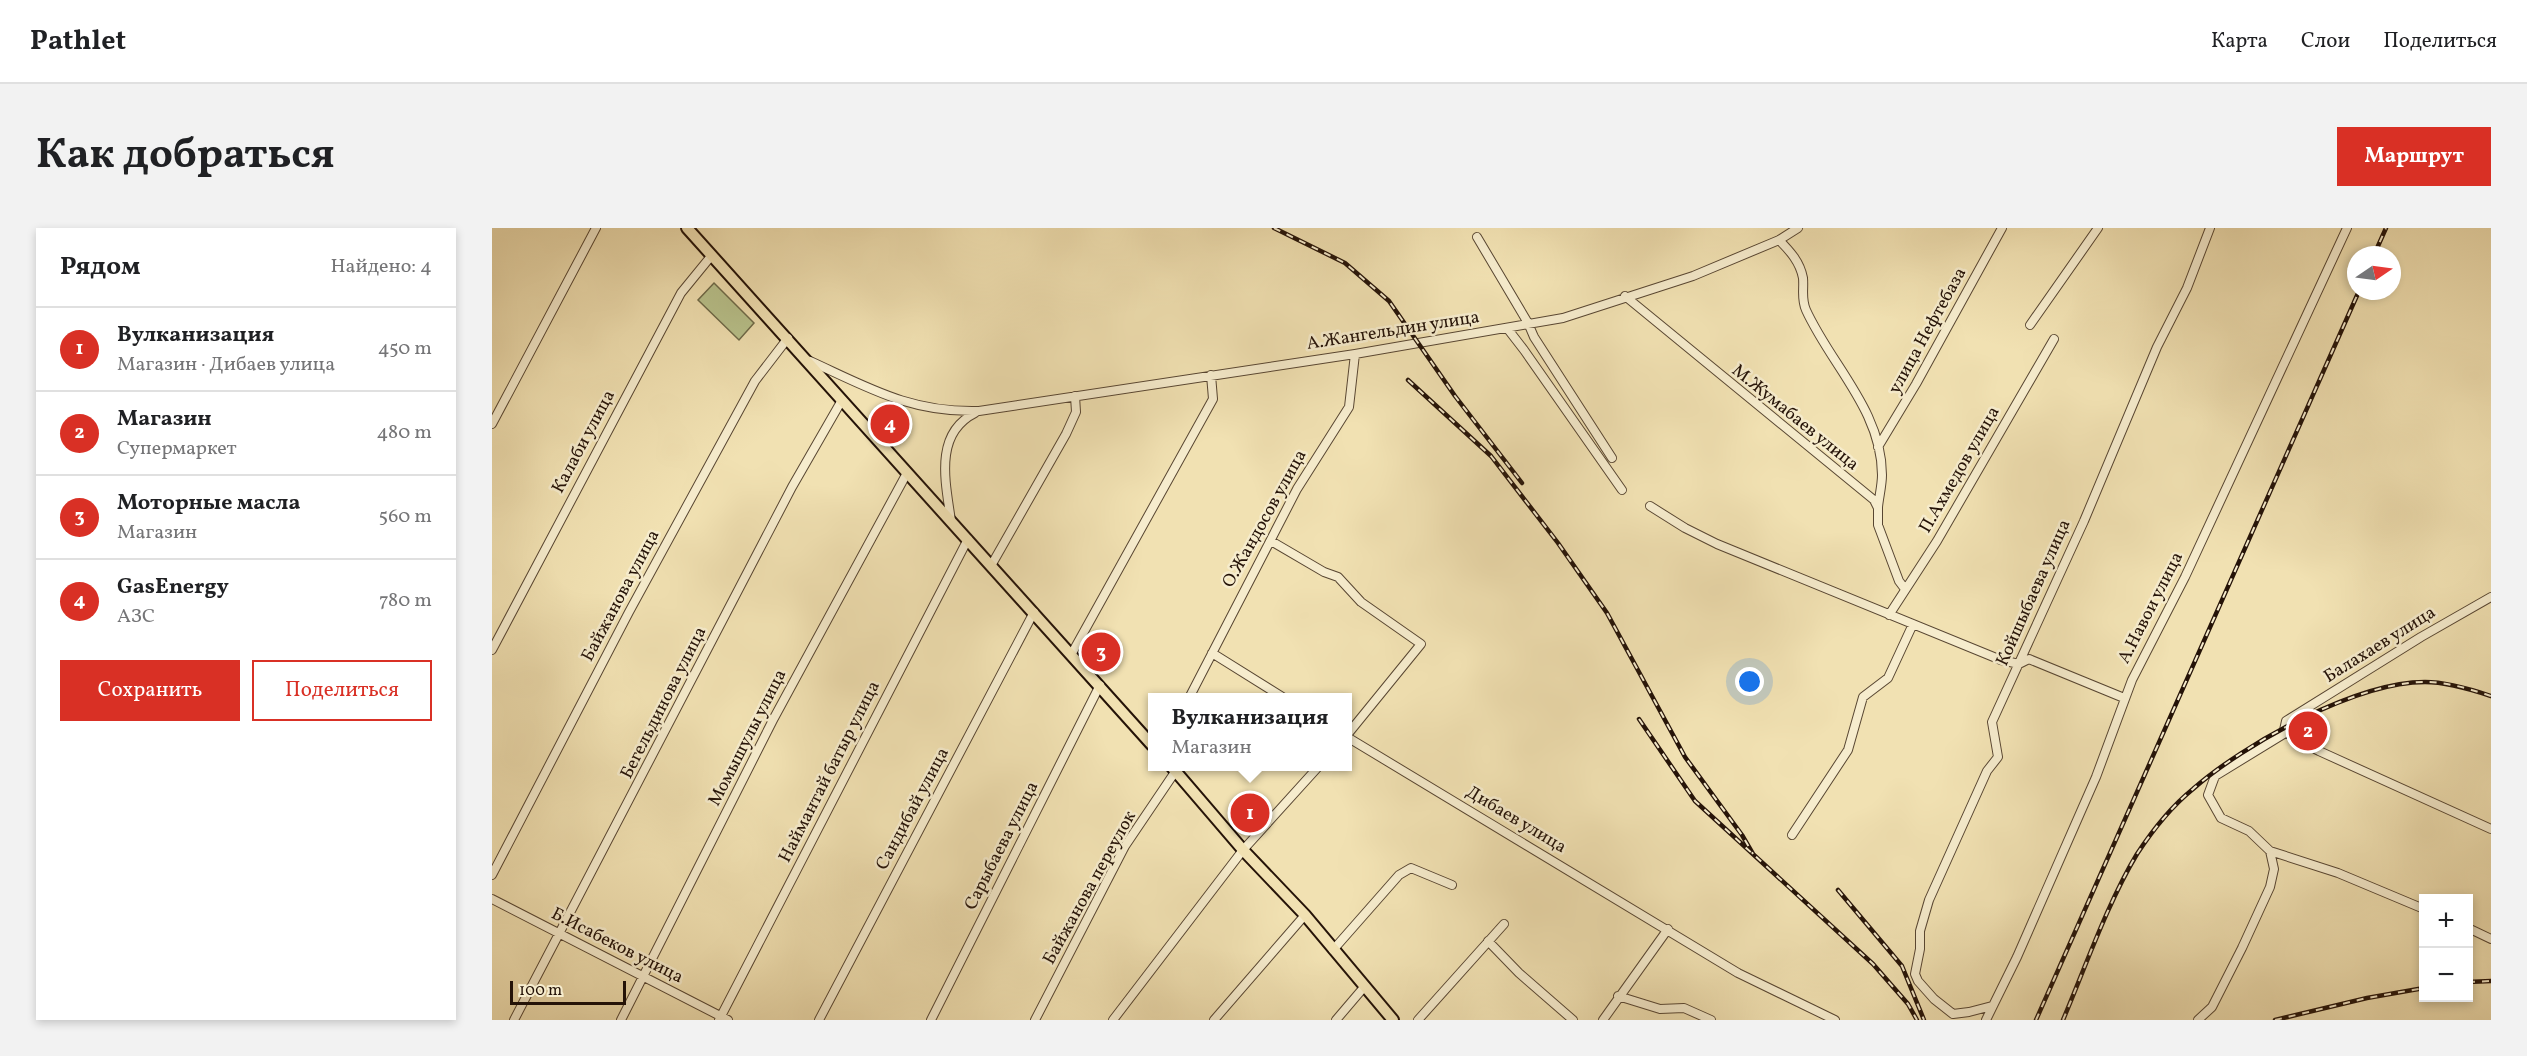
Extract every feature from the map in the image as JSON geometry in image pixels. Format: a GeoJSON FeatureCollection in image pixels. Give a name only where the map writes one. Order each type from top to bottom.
{"type":"FeatureCollection","features":[{"type":"Feature","properties":{"kind":"main road"},"geometry":{"type":"LineString","coordinates":[[687,228],[992,564],[1148,740]]}},
{"type":"Feature","properties":{"kind":"main road"},"geometry":{"type":"LineString","coordinates":[[1175,771],[1305,915],[1393,1020]]}},
{"type":"Feature","properties":{"kind":"street"},"geometry":{"type":"LineString","coordinates":[[492,424],[596,228]]}},
{"type":"Feature","properties":{"kind":"street","name":"А.Жангельдин улица"},"geometry":{"type":"LineString","coordinates":[[808,361],[861,387],[897,400],[955,412],[979,411],[1355,354],[1563,318],[1693,276],[1779,240],[1798,228]]}},
{"type":"Feature","properties":{"kind":"street","name":"улица Нефтебаза"},"geometry":{"type":"LineString","coordinates":[[1878,447],[1916,384],[2002,228]]}},
{"type":"Feature","properties":{"kind":"street"},"geometry":{"type":"LineString","coordinates":[[2030,325],[2098,228]]}},
{"type":"Feature","properties":{"kind":"street","name":"Койшыбаева улица"},"geometry":{"type":"LineString","coordinates":[[1992,1006],[1953,1014],[1922,987],[1915,974],[1920,949],[1920,931],[1929,900],[1987,771],[1998,757],[1992,722],[2093,500],[2157,346],[2187,288],[2210,228]]}},
{"type":"Feature","properties":{"kind":"street","name":"А.Навои улица"},"geometry":{"type":"LineString","coordinates":[[1986,1020],[2017,957],[2096,777],[2124,698],[2185,577],[2347,228]]}},
{"type":"Feature","properties":{"kind":"street"},"geometry":{"type":"LineString","coordinates":[[1477,237],[1534,337],[1612,458]]}},
{"type":"Feature","properties":{"kind":"street"},"geometry":{"type":"LineString","coordinates":[[1779,240],[1795,256],[1803,277],[1803,303],[1816,330],[1869,414],[1878,447],[1882,475],[1878,525],[1899,581],[1905,589]]}},
{"type":"Feature","properties":{"kind":"street","name":"Калаби улица"},"geometry":{"type":"LineString","coordinates":[[492,650],[681,293],[712,255]]}},
{"type":"Feature","properties":{"kind":"street","name":"М.Жумабаев улица"},"geometry":{"type":"LineString","coordinates":[[1625,297],[1874,500],[1878,508]]}},
{"type":"Feature","properties":{"kind":"street"},"geometry":{"type":"LineString","coordinates":[[1507,328],[1622,490]]}},
{"type":"Feature","properties":{"kind":"street","name":"Байжанова улица"},"geometry":{"type":"LineString","coordinates":[[492,875],[629,612],[755,381],[788,339]]}},
{"type":"Feature","properties":{"kind":"street","name":"П.Ахмедов улица"},"geometry":{"type":"LineString","coordinates":[[1889,615],[1937,541],[2054,339]]}},
{"type":"Feature","properties":{"kind":"street","name":"О.Жандосов улица"},"geometry":{"type":"LineString","coordinates":[[1192,693],[1297,489],[1349,407],[1355,354]]}},
{"type":"Feature","properties":{"kind":"street"},"geometry":{"type":"LineString","coordinates":[[1071,655],[1213,399],[1211,375]]}},
{"type":"Feature","properties":{"kind":"street"},"geometry":{"type":"LineString","coordinates":[[992,564],[1066,434],[1076,412],[1075,396]]}},
{"type":"Feature","properties":{"kind":"street","name":"Бегельдинова улица"},"geometry":{"type":"LineString","coordinates":[[514,1020],[561,934],[792,487],[842,400]]}},
{"type":"Feature","properties":{"kind":"street"},"geometry":{"type":"LineString","coordinates":[[951,521],[945,480],[946,448],[957,426],[965,418],[979,411]]}},
{"type":"Feature","properties":{"kind":"street","name":"Момышулы улица"},"geometry":{"type":"LineString","coordinates":[[621,1020],[774,718],[907,473]]}},
{"type":"Feature","properties":{"kind":"street"},"geometry":{"type":"LineString","coordinates":[[1650,506],[1685,528],[1717,544],[1889,615],[2001,660],[2019,664],[2029,659],[2124,698]]}},
{"type":"Feature","properties":{"kind":"street","name":"Наймантай батыр улица"},"geometry":{"type":"LineString","coordinates":[[722,1019],[968,539]]}},
{"type":"Feature","properties":{"kind":"street","name":"Дибаев улица"},"geometry":{"type":"LineString","coordinates":[[1271,542],[1324,572],[1338,577],[1361,602],[1421,644],[1352,730]]}},
{"type":"Feature","properties":{"kind":"street","name":"Балахаев улица"},"geometry":{"type":"LineString","coordinates":[[2287,732],[2284,730],[2286,721],[2429,632],[2491,597]]}},
{"type":"Feature","properties":{"kind":"street","name":"Сандибай улица"},"geometry":{"type":"LineString","coordinates":[[819,1020],[1034,612]]}},
{"type":"Feature","properties":{"kind":"street"},"geometry":{"type":"LineString","coordinates":[[1792,835],[1848,750],[1863,697],[1888,678],[1913,624]]}},
{"type":"Feature","properties":{"kind":"street"},"geometry":{"type":"LineString","coordinates":[[1212,653],[1276,693]]}},
{"type":"Feature","properties":{"kind":"street","name":"Сарыбаева улица"},"geometry":{"type":"LineString","coordinates":[[931,1020],[1100,685]]}},
{"type":"Feature","properties":{"kind":"street"},"geometry":{"type":"LineString","coordinates":[[2419,907],[2338,873],[2270,851],[2249,831],[2221,818],[2208,795],[2215,776],[2287,732],[2319,752],[2491,829]]}},
{"type":"Feature","properties":{"kind":"street","name":"Дибаев улица"},"geometry":{"type":"LineString","coordinates":[[1352,739],[1738,973],[1835,1020]]}},
{"type":"Feature","properties":{"kind":"street","name":"Байжанова переулок"},"geometry":{"type":"LineString","coordinates":[[1035,1020],[1125,846],[1172,771]]}},
{"type":"Feature","properties":{"kind":"street"},"geometry":{"type":"LineString","coordinates":[[1113,1020],[1244,850],[1315,771]]}},
{"type":"Feature","properties":{"kind":"street"},"geometry":{"type":"LineString","coordinates":[[2198,1020],[2212,1007],[2270,887],[2274,869],[2270,851]]}},
{"type":"Feature","properties":{"kind":"street"},"geometry":{"type":"LineString","coordinates":[[1333,950],[1399,875],[1412,868],[1452,885]]}},
{"type":"Feature","properties":{"kind":"street","name":"Б.Исабеков улица"},"geometry":{"type":"LineString","coordinates":[[492,899],[722,1019]]}},
{"type":"Feature","properties":{"kind":"street"},"geometry":{"type":"LineString","coordinates":[[1214,1020],[1305,915]]}},
{"type":"Feature","properties":{"kind":"street"},"geometry":{"type":"LineString","coordinates":[[1418,1020],[1504,924]]}},
{"type":"Feature","properties":{"kind":"street"},"geometry":{"type":"LineString","coordinates":[[1603,1020],[1668,929]]}},
{"type":"Feature","properties":{"kind":"street"},"geometry":{"type":"LineString","coordinates":[[2473,930],[2491,939]]}},
{"type":"Feature","properties":{"kind":"street"},"geometry":{"type":"LineString","coordinates":[[1488,941],[1519,973],[1573,1020]]}},
{"type":"Feature","properties":{"kind":"street"},"geometry":{"type":"LineString","coordinates":[[1336,1020],[1365,987]]}},
{"type":"Feature","properties":{"kind":"street"},"geometry":{"type":"LineString","coordinates":[[1618,996],[1660,1009],[1684,1008],[1711,1020]]}},
{"type":"Feature","properties":{"kind":"green space"},"geometry":{"type":"Polygon","coordinates":[[[714,283],[754,323],[739,340],[698,300],[714,283]]]}},
{"type":"Feature","properties":{"kind":"railway"},"geometry":{"type":"LineString","coordinates":[[1274,228],[1345,263],[1389,301],[1455,396],[1522,483]]}},
{"type":"Feature","properties":{"kind":"railway"},"geometry":{"type":"LineString","coordinates":[[2378,246],[2386,228]]}},
{"type":"Feature","properties":{"kind":"railway"},"geometry":{"type":"LineString","coordinates":[[2036,1020],[2355,300]]}},
{"type":"Feature","properties":{"kind":"railway"},"geometry":{"type":"LineString","coordinates":[[1408,380],[1491,456],[1558,543],[1607,613],[1685,757],[1742,835],[1753,854]]}},
{"type":"Feature","properties":{"kind":"railway"},"geometry":{"type":"LineString","coordinates":[[2063,1020],[2107,914],[2137,854],[2170,811],[2215,771],[2271,735],[2335,704],[2367,692],[2397,685],[2433,682],[2467,688],[2491,696]]}},
{"type":"Feature","properties":{"kind":"railway"},"geometry":{"type":"LineString","coordinates":[[1639,719],[1695,801],[1873,964],[1908,1004],[1917,1020]]}},
{"type":"Feature","properties":{"kind":"railway"},"geometry":{"type":"LineString","coordinates":[[1838,890],[1902,966],[1924,1020]]}},
{"type":"Feature","properties":{"kind":"railway"},"geometry":{"type":"LineString","coordinates":[[2473,982],[2491,981]]}},
{"type":"Feature","properties":{"kind":"railway"},"geometry":{"type":"LineString","coordinates":[[2275,1020],[2367,998],[2419,989]]}},
{"type":"Feature","properties":{"kind":"place","name":"GasEnergy"},"geometry":{"type":"Point","coordinates":[890,424]}},
{"type":"Feature","properties":{"kind":"place","name":"Моторные масла"},"geometry":{"type":"Point","coordinates":[1101,652]}},
{"type":"Feature","properties":{"kind":"place","name":"Магазин"},"geometry":{"type":"Point","coordinates":[2308,731]}},
{"type":"Feature","properties":{"kind":"place","name":"Вулканизация"},"geometry":{"type":"Point","coordinates":[1250,813]}}]}
